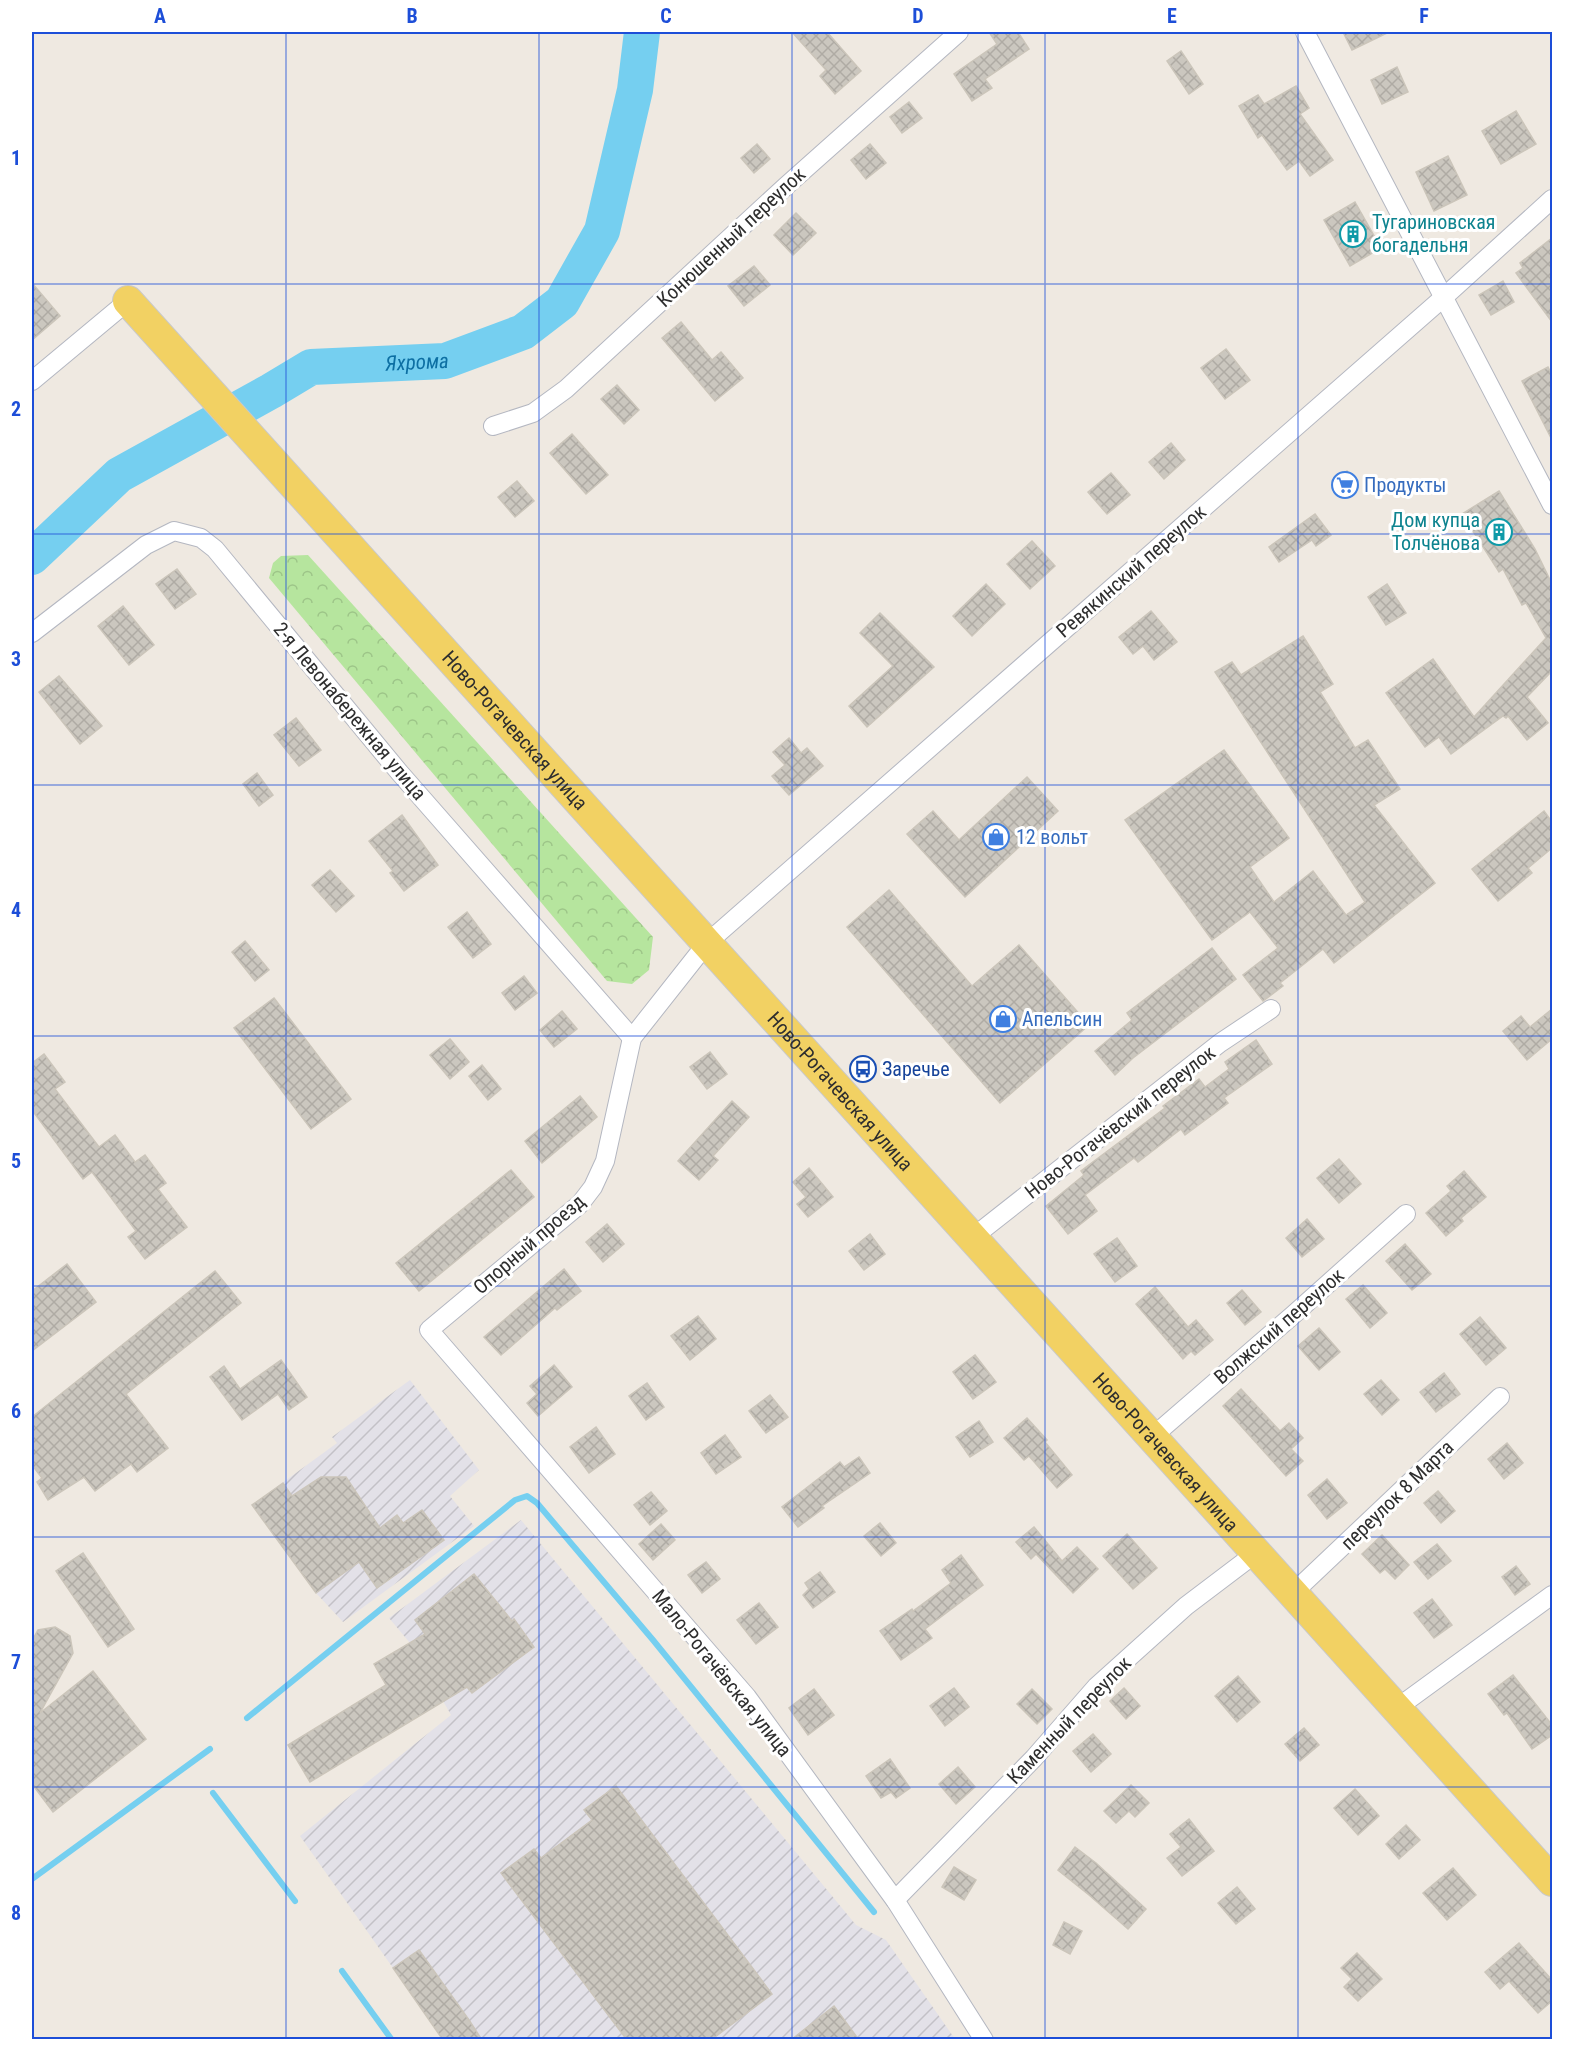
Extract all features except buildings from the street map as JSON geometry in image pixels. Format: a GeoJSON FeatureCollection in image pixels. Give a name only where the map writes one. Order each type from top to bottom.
{"type":"FeatureCollection","features":[{"type":"Feature","properties":{"kind":"main road","name":"Ново-Рогачевская улица"},"geometry":{"type":"LineString","coordinates":[[135,308],[1552,1881]]}},
{"type":"Feature","properties":{"kind":"street","name":"Конюшенный переулок"},"geometry":{"type":"LineString","coordinates":[[493,426],[533,412],[566,389],[786,186],[960,32]]}},
{"type":"Feature","properties":{"kind":"street"},"geometry":{"type":"LineString","coordinates":[[1305,32],[1552,505]]}},
{"type":"Feature","properties":{"kind":"street","name":"Ревякинский переулок"},"geometry":{"type":"LineString","coordinates":[[632,1038],[707,943],[1444,297],[1552,198]]}},
{"type":"Feature","properties":{"kind":"street"},"geometry":{"type":"LineString","coordinates":[[32,381],[135,308]]}},
{"type":"Feature","properties":{"kind":"street","name":"2-я Левонабережная улица"},"geometry":{"type":"LineString","coordinates":[[32,633],[146,545],[174,531],[201,538],[216,549],[399,772],[632,1038]]}},
{"type":"Feature","properties":{"kind":"street","name":"Ново-Рогачёвский переулок"},"geometry":{"type":"LineString","coordinates":[[972,1238],[1220,1043],[1271,1009]]}},
{"type":"Feature","properties":{"kind":"street","name":"Опорный проезд"},"geometry":{"type":"LineString","coordinates":[[429,1330],[580,1204],[593,1187],[605,1161],[632,1038]]}},
{"type":"Feature","properties":{"kind":"street","name":"Волжский переулок"},"geometry":{"type":"LineString","coordinates":[[1152,1437],[1406,1214]]}},
{"type":"Feature","properties":{"kind":"street","name":"Мало-Рогачёвская улица"},"geometry":{"type":"LineString","coordinates":[[429,1330],[747,1697],[895,1900],[984,2040]]}},
{"type":"Feature","properties":{"kind":"street","name":"переулок 8 Марта"},"geometry":{"type":"LineString","coordinates":[[1293,1593],[1500,1397]]}},
{"type":"Feature","properties":{"kind":"street","name":"Каменный переулок"},"geometry":{"type":"LineString","coordinates":[[895,1900],[1034,1758],[1096,1687],[1186,1606],[1256,1553]]}},
{"type":"Feature","properties":{"kind":"street"},"geometry":{"type":"LineString","coordinates":[[1397,1708],[1552,1596]]}},
{"type":"Feature","properties":{"kind":"shaded area"},"geometry":{"type":"Polygon","coordinates":[[[410,1380],[479,1470],[450,1496],[474,1526],[343,1622],[316,1593],[252,1505],[337,1443],[332,1437],[410,1380]]]}},
{"type":"Feature","properties":{"kind":"shaded area"},"geometry":{"type":"Polygon","coordinates":[[[521,1520],[856,1925],[886,1940],[955,2039],[443,2039],[300,1836],[451,1715],[410,1643],[389,1618],[521,1520]]]}},
{"type":"Feature","properties":{"kind":"green space"},"geometry":{"type":"Polygon","coordinates":[[[308,555],[653,937],[649,970],[632,984],[607,981],[269,578],[273,563],[281,556],[308,555]]]}},
{"type":"Feature","properties":{"kind":"waterway","name":"Яхрома"},"geometry":{"type":"LineString","coordinates":[[32,557],[119,475],[311,367],[445,361],[523,332],[562,302],[602,231],[635,90],[642,32]]}},
{"type":"Feature","properties":{"kind":"waterway"},"geometry":{"type":"LineString","coordinates":[[247,1718],[515,1500],[527,1496],[537,1503],[653,1640],[874,1912]]}},
{"type":"Feature","properties":{"kind":"waterway"},"geometry":{"type":"LineString","coordinates":[[32,1879],[210,1749]]}},
{"type":"Feature","properties":{"kind":"waterway"},"geometry":{"type":"LineString","coordinates":[[213,1793],[295,1901]]}},
{"type":"Feature","properties":{"kind":"waterway"},"geometry":{"type":"LineString","coordinates":[[342,1971],[392,2040]]}},
{"type":"Feature","properties":{"kind":"place","name":"Тугариновская богадельня"},"geometry":{"type":"Point","coordinates":[1353,234]}},
{"type":"Feature","properties":{"kind":"place","name":"Продукты"},"geometry":{"type":"Point","coordinates":[1345,485]}},
{"type":"Feature","properties":{"kind":"place","name":"Дом купца Толчёнова"},"geometry":{"type":"Point","coordinates":[1499,532]}},
{"type":"Feature","properties":{"kind":"place","name":"12 вольт"},"geometry":{"type":"Point","coordinates":[996,837]}},
{"type":"Feature","properties":{"kind":"place","name":"Апельсин"},"geometry":{"type":"Point","coordinates":[1003,1019]}},
{"type":"Feature","properties":{"kind":"place","name":"Заречье"},"geometry":{"type":"Point","coordinates":[863,1069]}}]}
